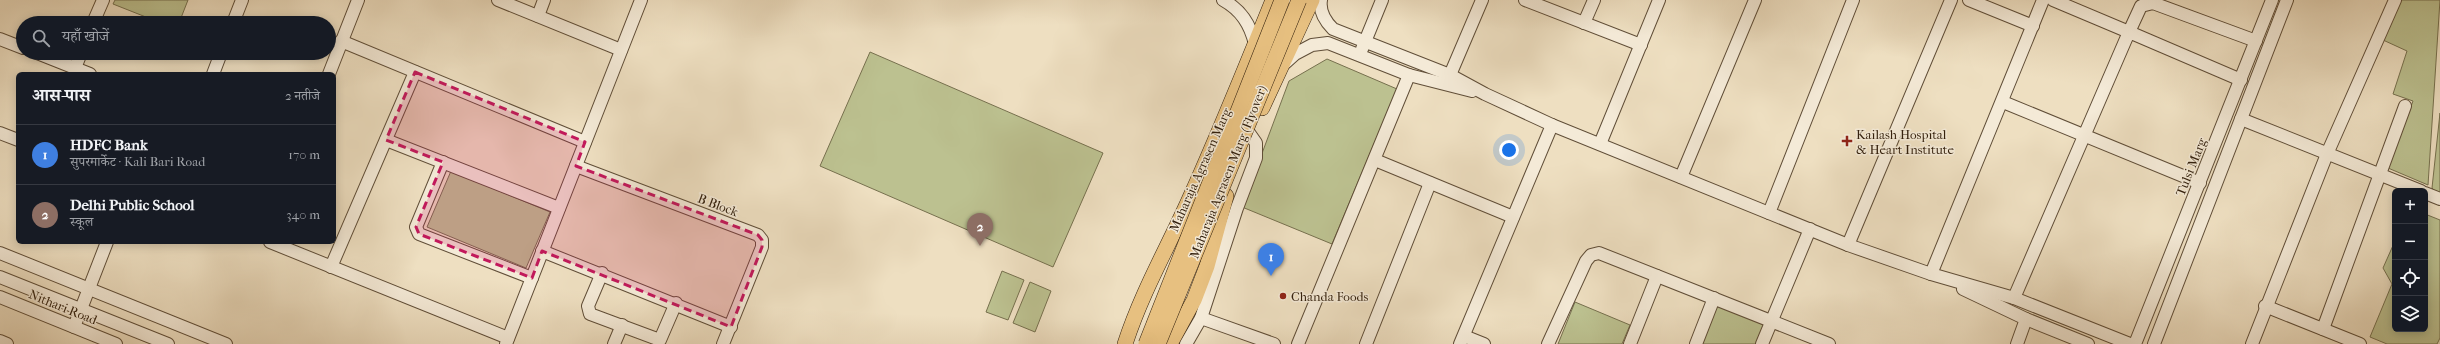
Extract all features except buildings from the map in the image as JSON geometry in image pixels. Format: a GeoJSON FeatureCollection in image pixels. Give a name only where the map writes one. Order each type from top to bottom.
{"type":"FeatureCollection","features":[{"type":"Feature","properties":{"kind":"main road","name":"Maharaja Agrasen Marg"},"geometry":{"type":"LineString","coordinates":[[1125,344],[1132,321],[1161,254],[1189,200],[1273,0]]}},
{"type":"Feature","properties":{"kind":"main road","name":"Maharaja Agrasen Marg (Flyover)"},"geometry":{"type":"LineString","coordinates":[[1146,344],[1282,0]]}},
{"type":"Feature","properties":{"kind":"main road","name":"Maharaja Agrasen Marg (Flyover)"},"geometry":{"type":"LineString","coordinates":[[1158,344],[1298,0]]}},
{"type":"Feature","properties":{"kind":"main road"},"geometry":{"type":"LineString","coordinates":[[1170,344],[1194,300],[1207,266],[1219,213],[1249,133],[1312,0]]}},
{"type":"Feature","properties":{"kind":"main road"},"geometry":{"type":"LineString","coordinates":[[1189,200],[1164,273],[1167,281],[1174,287],[1185,287],[1189,284],[1205,241],[1216,231]]}},
{"type":"Feature","properties":{"kind":"street"},"geometry":{"type":"LineString","coordinates":[[96,16],[103,0]]}},
{"type":"Feature","properties":{"kind":"street"},"geometry":{"type":"LineString","coordinates":[[236,16],[242,0]]}},
{"type":"Feature","properties":{"kind":"street"},"geometry":{"type":"LineString","coordinates":[[336,55],[358,0]]}},
{"type":"Feature","properties":{"kind":"street"},"geometry":{"type":"LineString","coordinates":[[498,0],[621,50]]}},
{"type":"Feature","properties":{"kind":"street"},"geometry":{"type":"LineString","coordinates":[[538,16],[544,0]]}},
{"type":"Feature","properties":{"kind":"street"},"geometry":{"type":"LineString","coordinates":[[275,244],[507,341],[641,0]]}},
{"type":"Feature","properties":{"kind":"street"},"geometry":{"type":"LineString","coordinates":[[1223,0],[1243,15],[1251,29],[1255,44]]}},
{"type":"Feature","properties":{"kind":"street"},"geometry":{"type":"LineString","coordinates":[[1321,0],[1320,6],[1325,21],[1333,29],[1450,75],[1485,94],[1552,125],[1848,245],[1931,274],[2014,298],[2130,344]]}},
{"type":"Feature","properties":{"kind":"street"},"geometry":{"type":"LineString","coordinates":[[1359,56],[1366,43],[1382,0]]}},
{"type":"Feature","properties":{"kind":"street"},"geometry":{"type":"LineString","coordinates":[[1450,75],[1482,0]]}},
{"type":"Feature","properties":{"kind":"street"},"geometry":{"type":"LineString","coordinates":[[1525,0],[1641,45]]}},
{"type":"Feature","properties":{"kind":"street"},"geometry":{"type":"LineString","coordinates":[[1584,23],[1594,0]]}},
{"type":"Feature","properties":{"kind":"street"},"geometry":{"type":"LineString","coordinates":[[1600,144],[1659,0]]}},
{"type":"Feature","properties":{"kind":"street"},"geometry":{"type":"LineString","coordinates":[[1681,177],[1755,0]]}},
{"type":"Feature","properties":{"kind":"street"},"geometry":{"type":"LineString","coordinates":[[1769,213],[1853,0]]}},
{"type":"Feature","properties":{"kind":"street"},"geometry":{"type":"LineString","coordinates":[[1848,245],[1951,0]]}},
{"type":"Feature","properties":{"kind":"street"},"geometry":{"type":"LineString","coordinates":[[1969,0],[2033,26]]}},
{"type":"Feature","properties":{"kind":"street"},"geometry":{"type":"LineString","coordinates":[[1931,274],[2003,102],[2043,0]]}},
{"type":"Feature","properties":{"kind":"street"},"geometry":{"type":"LineString","coordinates":[[2053,0],[2241,80]]}},
{"type":"Feature","properties":{"kind":"street","name":"Tulsi Marg"},"geometry":{"type":"LineString","coordinates":[[2135,344],[2272,0]]}},
{"type":"Feature","properties":{"kind":"street"},"geometry":{"type":"LineString","coordinates":[[2154,344],[2287,0]]}},
{"type":"Feature","properties":{"kind":"street"},"geometry":{"type":"LineString","coordinates":[[2252,344],[2326,154],[2395,0]]}},
{"type":"Feature","properties":{"kind":"street"},"geometry":{"type":"LineString","coordinates":[[2014,298],[2141,6],[2153,3],[2256,41]]}},
{"type":"Feature","properties":{"kind":"street"},"geometry":{"type":"LineString","coordinates":[[0,39],[16,45]]}},
{"type":"Feature","properties":{"kind":"street"},"geometry":{"type":"LineString","coordinates":[[341,41],[585,142]]}},
{"type":"Feature","properties":{"kind":"street"},"geometry":{"type":"LineString","coordinates":[[1282,66],[1295,54],[1312,45],[1328,43],[1409,75],[1485,94]]}},
{"type":"Feature","properties":{"kind":"street"},"geometry":{"type":"LineString","coordinates":[[55,60],[85,72]]}},
{"type":"Feature","properties":{"kind":"street"},"geometry":{"type":"LineString","coordinates":[[75,68],[78,60]]}},
{"type":"Feature","properties":{"kind":"street"},"geometry":{"type":"LineString","coordinates":[[214,72],[218,60]]}},
{"type":"Feature","properties":{"kind":"street"},"geometry":{"type":"LineString","coordinates":[[330,72],[334,60]]}},
{"type":"Feature","properties":{"kind":"street"},"geometry":{"type":"LineString","coordinates":[[331,267],[415,72]]}},
{"type":"Feature","properties":{"kind":"street"},"geometry":{"type":"LineString","coordinates":[[1298,344],[1409,75]]}},
{"type":"Feature","properties":{"kind":"street"},"geometry":{"type":"LineString","coordinates":[[2003,102],[2200,183]]}},
{"type":"Feature","properties":{"kind":"street"},"geometry":{"type":"LineString","coordinates":[[2323,329],[2405,106]]}},
{"type":"Feature","properties":{"kind":"street"},"geometry":{"type":"LineString","coordinates":[[2241,119],[2413,188]]}},
{"type":"Feature","properties":{"kind":"street"},"geometry":{"type":"LineString","coordinates":[[1484,344],[1462,340],[1552,125]]}},
{"type":"Feature","properties":{"kind":"street"},"geometry":{"type":"LineString","coordinates":[[0,133],[16,139]]}},
{"type":"Feature","properties":{"kind":"street"},"geometry":{"type":"LineString","coordinates":[[1186,344],[1201,318],[1237,208],[1256,158],[1256,143],[1249,133]]}},
{"type":"Feature","properties":{"kind":"street"},"geometry":{"type":"LineString","coordinates":[[386,140],[559,208]]}},
{"type":"Feature","properties":{"kind":"street"},"geometry":{"type":"LineString","coordinates":[[1375,160],[1513,217]]}},
{"type":"Feature","properties":{"kind":"street"},"geometry":{"type":"LineString","coordinates":[[443,162],[416,227],[416,231],[419,234],[532,278]]}},
{"type":"Feature","properties":{"kind":"street","name":"B Block"},"geometry":{"type":"LineString","coordinates":[[576,166],[758,235],[762,240],[762,247],[723,344]]}},
{"type":"Feature","properties":{"kind":"street"},"geometry":{"type":"LineString","coordinates":[[1366,344],[1430,183]]}},
{"type":"Feature","properties":{"kind":"street"},"geometry":{"type":"LineString","coordinates":[[2428,194],[2440,199]]}},
{"type":"Feature","properties":{"kind":"street"},"geometry":{"type":"LineString","coordinates":[[1762,344],[1810,229]]}},
{"type":"Feature","properties":{"kind":"street"},"geometry":{"type":"LineString","coordinates":[[74,327],[106,244]]}},
{"type":"Feature","properties":{"kind":"street"},"geometry":{"type":"LineString","coordinates":[[542,251],[676,303],[731,327]]}},
{"type":"Feature","properties":{"kind":"street"},"geometry":{"type":"LineString","coordinates":[[0,253],[226,344]]}},
{"type":"Feature","properties":{"kind":"street"},"geometry":{"type":"LineString","coordinates":[[1548,344],[1586,260],[1591,255],[1599,253],[1829,344]]}},
{"type":"Feature","properties":{"kind":"street"},"geometry":{"type":"LineString","coordinates":[[602,274],[588,310],[590,314],[660,340],[676,303]]}},
{"type":"Feature","properties":{"kind":"street"},"geometry":{"type":"LineString","coordinates":[[1931,274],[2026,319],[2083,342],[2084,326]]}},
{"type":"Feature","properties":{"kind":"street"},"geometry":{"type":"LineString","coordinates":[[1630,344],[1658,276]]}},
{"type":"Feature","properties":{"kind":"street","name":"Nithari Road"},"geometry":{"type":"LineString","coordinates":[[0,277],[168,344]]}},
{"type":"Feature","properties":{"kind":"street","name":"Nithari Road"},"geometry":{"type":"LineString","coordinates":[[0,297],[116,344]]}},
{"type":"Feature","properties":{"kind":"street"},"geometry":{"type":"LineString","coordinates":[[1696,344],[1714,298]]}},
{"type":"Feature","properties":{"kind":"street"},"geometry":{"type":"LineString","coordinates":[[2266,306],[2360,344]]}},
{"type":"Feature","properties":{"kind":"street"},"geometry":{"type":"LineString","coordinates":[[1201,318],[1274,344]]}},
{"type":"Feature","properties":{"kind":"street"},"geometry":{"type":"LineString","coordinates":[[2017,344],[2026,319]]}},
{"type":"Feature","properties":{"kind":"street"},"geometry":{"type":"LineString","coordinates":[[614,344],[622,325]]}},
{"type":"Feature","properties":{"kind":"street"},"geometry":{"type":"LineString","coordinates":[[0,341],[7,344]]}},
{"type":"Feature","properties":{"kind":"highlighted area"},"geometry":{"type":"Polygon","coordinates":[[[415,72],[585,142],[576,166],[758,235],[762,240],[762,247],[731,327],[542,251],[532,278],[419,234],[416,227],[443,162],[386,140],[415,72]]]}},
{"type":"Feature","properties":{"kind":"green space"},"geometry":{"type":"Polygon","coordinates":[[[115,0],[188,0],[182,16],[143,16],[113,4],[115,0]]]}},
{"type":"Feature","properties":{"kind":"green space"},"geometry":{"type":"Polygon","coordinates":[[[2397,0],[2440,0],[2428,185],[2388,168],[2413,101],[2393,94],[2407,51],[2383,40],[2397,0]]]}},
{"type":"Feature","properties":{"kind":"green space"},"geometry":{"type":"Polygon","coordinates":[[[870,52],[1103,153],[1053,267],[820,166],[870,52]]]}},
{"type":"Feature","properties":{"kind":"green space"},"geometry":{"type":"Polygon","coordinates":[[[1327,59],[1397,89],[1332,244],[1242,207],[1289,81],[1327,59]]]}},
{"type":"Feature","properties":{"kind":"green space"},"geometry":{"type":"Polygon","coordinates":[[[2440,113],[2440,196],[2432,188],[2440,113]]]}},
{"type":"Feature","properties":{"kind":"green space"},"geometry":{"type":"Polygon","coordinates":[[[451,171],[550,212],[526,268],[427,227],[451,171]]]}},
{"type":"Feature","properties":{"kind":"green space"},"geometry":{"type":"Polygon","coordinates":[[[2428,215],[2440,220],[2440,338],[2437,344],[2387,344],[2370,337],[2392,284],[2392,332],[2428,332],[2428,215]]]}},
{"type":"Feature","properties":{"kind":"green space"},"geometry":{"type":"Polygon","coordinates":[[[2392,248],[2392,284],[2383,268],[2392,248]]]}},
{"type":"Feature","properties":{"kind":"green space"},"geometry":{"type":"Polygon","coordinates":[[[1002,271],[1024,280],[1008,320],[986,312],[1002,271]]]}},
{"type":"Feature","properties":{"kind":"green space"},"geometry":{"type":"Polygon","coordinates":[[[1030,282],[1051,291],[1035,332],[1013,323],[1030,282]]]}},
{"type":"Feature","properties":{"kind":"green space"},"geometry":{"type":"Polygon","coordinates":[[[1575,302],[1630,325],[1622,344],[1558,344],[1575,302]]]}},
{"type":"Feature","properties":{"kind":"green space"},"geometry":{"type":"Polygon","coordinates":[[[1717,305],[1766,324],[1758,344],[1701,344],[1717,305]]]}},
{"type":"Feature","properties":{"kind":"place","name":"Kailash Hospital & Heart Institute"},"geometry":{"type":"Point","coordinates":[1847,141]}},
{"type":"Feature","properties":{"kind":"place","name":"Delhi Public School"},"geometry":{"type":"Point","coordinates":[980,246]}},
{"type":"Feature","properties":{"kind":"place","name":"HDFC Bank"},"geometry":{"type":"Point","coordinates":[1271,276]}},
{"type":"Feature","properties":{"kind":"place","name":"Chanda Foods"},"geometry":{"type":"Point","coordinates":[1283,296]}}]}
